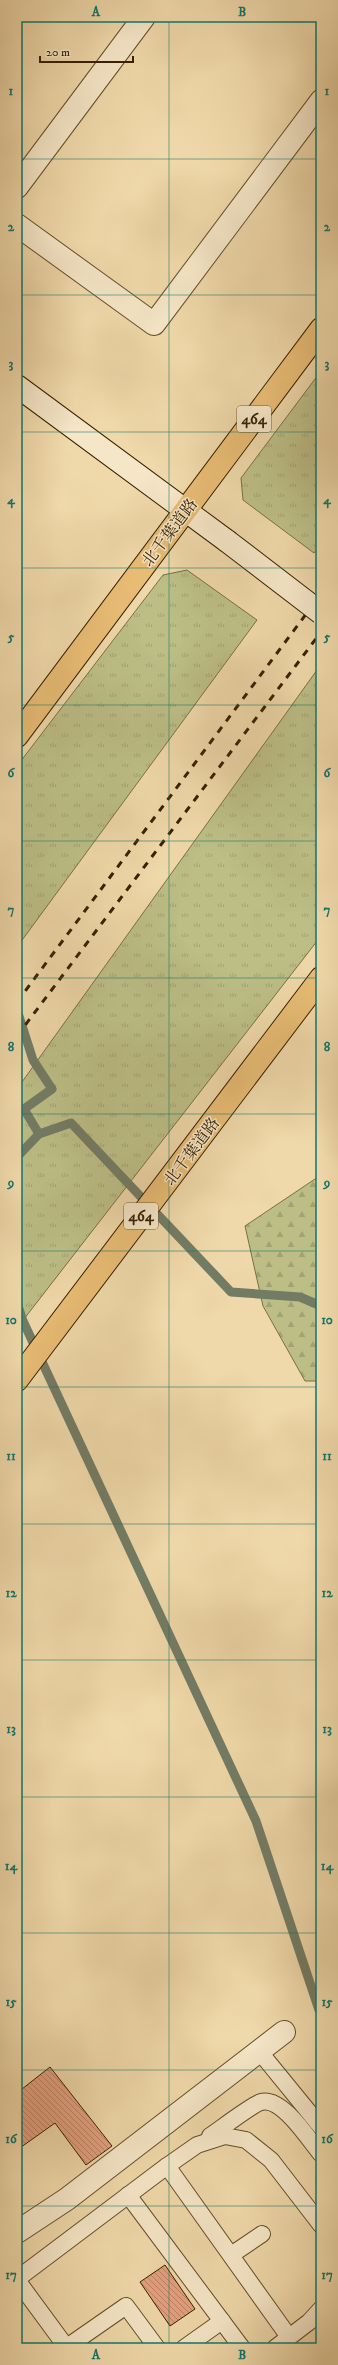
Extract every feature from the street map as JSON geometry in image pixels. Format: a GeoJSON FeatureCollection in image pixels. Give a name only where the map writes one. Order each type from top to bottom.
{"type":"FeatureCollection","features":[{"type":"Feature","properties":{"kind":"highway","name":"北千葉道路"},"geometry":{"type":"LineString","coordinates":[[17,736],[321,329]]}},
{"type":"Feature","properties":{"kind":"highway","name":"北千葉道路"},"geometry":{"type":"LineString","coordinates":[[17,1380],[321,978]]}},
{"type":"Feature","properties":{"kind":"street"},"geometry":{"type":"LineString","coordinates":[[17,187],[144,17]]}},
{"type":"Feature","properties":{"kind":"street"},"geometry":{"type":"LineString","coordinates":[[17,225],[154,324],[321,101]]}},
{"type":"Feature","properties":{"kind":"street"},"geometry":{"type":"LineString","coordinates":[[17,386],[186,510],[321,613]]}},
{"type":"Feature","properties":{"kind":"street"},"geometry":{"type":"LineString","coordinates":[[17,2232],[67,2199],[284,2032]]}},
{"type":"Feature","properties":{"kind":"lane"},"geometry":{"type":"LineString","coordinates":[[259,2051],[321,2127]]}},
{"type":"Feature","properties":{"kind":"lane"},"geometry":{"type":"LineString","coordinates":[[157,2348],[126,2306],[67,2348],[17,2280],[167,2166],[261,2102],[273,2102],[289,2115],[321,2154]]}},
{"type":"Feature","properties":{"kind":"lane"},"geometry":{"type":"LineString","coordinates":[[197,2145],[225,2136],[246,2140],[271,2160],[321,2225]]}},
{"type":"Feature","properties":{"kind":"lane"},"geometry":{"type":"LineString","coordinates":[[167,2166],[231,2255],[281,2345],[315,2318],[321,2310]]}},
{"type":"Feature","properties":{"kind":"lane"},"geometry":{"type":"LineString","coordinates":[[128,2195],[242,2348]]}},
{"type":"Feature","properties":{"kind":"lane"},"geometry":{"type":"LineString","coordinates":[[231,2255],[262,2234]]}},
{"type":"Feature","properties":{"kind":"lane"},"geometry":{"type":"LineString","coordinates":[[184,2348],[222,2321]]}},
{"type":"Feature","properties":{"kind":"green space"},"geometry":{"type":"Polygon","coordinates":[[[321,371],[321,543],[314,553],[243,500],[241,478],[321,371]]]}},
{"type":"Feature","properties":{"kind":"green space"},"geometry":{"type":"Polygon","coordinates":[[[187,570],[257,620],[17,947],[17,766],[163,575],[187,570]]]}},
{"type":"Feature","properties":{"kind":"green space"},"geometry":{"type":"Polygon","coordinates":[[[317,670],[321,673],[321,936],[17,1328],[17,1089],[317,670]]]}},
{"type":"Feature","properties":{"kind":"green space"},"geometry":{"type":"Polygon","coordinates":[[[321,1175],[321,1381],[305,1381],[263,1306],[245,1226],[321,1175]]]}},
{"type":"Feature","properties":{"kind":"building"},"geometry":{"type":"Polygon","coordinates":[[[50,2067],[112,2146],[86,2165],[55,2123],[17,2150],[17,2093],[50,2067]]]}},
{"type":"Feature","properties":{"kind":"building"},"geometry":{"type":"Polygon","coordinates":[[[165,2265],[195,2309],[170,2326],[140,2282],[165,2265]]]}},
{"type":"Feature","properties":{"kind":"waterway"},"geometry":{"type":"LineString","coordinates":[[17,1010],[33,1060],[52,1089],[24,1109],[39,1134]]}},
{"type":"Feature","properties":{"kind":"waterway"},"geometry":{"type":"LineString","coordinates":[[17,1157],[39,1134],[71,1123],[231,1292],[300,1297],[321,1306]]}},
{"type":"Feature","properties":{"kind":"waterway"},"geometry":{"type":"LineString","coordinates":[[17,1303],[23,1321],[256,1821],[319,2010]]}},
{"type":"Feature","properties":{"kind":"railway"},"geometry":{"type":"LineString","coordinates":[[17,1002],[321,594]]}},
{"type":"Feature","properties":{"kind":"railway"},"geometry":{"type":"LineString","coordinates":[[17,1036],[321,632]]}}]}
